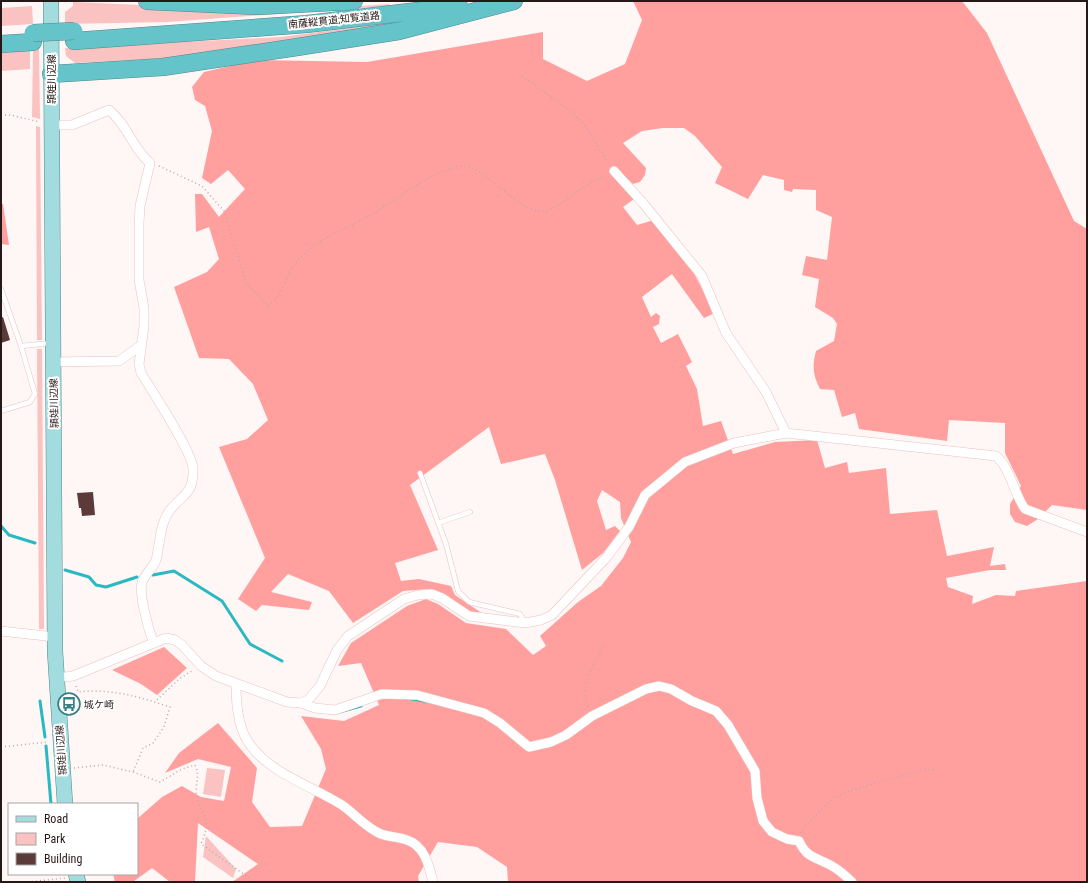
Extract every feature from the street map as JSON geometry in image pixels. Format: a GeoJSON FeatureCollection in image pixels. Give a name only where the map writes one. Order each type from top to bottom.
{"type":"FeatureCollection","features":[{"type":"Feature","properties":{"kind":"highway"},"geometry":{"type":"LineString","coordinates":[[146,1],[258,6],[354,1]]}},
{"type":"Feature","properties":{"kind":"highway","name":"南薩縦貫道;知覧道路"},"geometry":{"type":"LineString","coordinates":[[1,35],[33,37],[74,36],[181,32],[308,24],[446,8],[487,1]]}},
{"type":"Feature","properties":{"kind":"highway"},"geometry":{"type":"LineString","coordinates":[[51,74],[163,67],[299,47],[399,31],[514,1]]}},
{"type":"Feature","properties":{"kind":"highway","name":"南薩縦貫道;知覧道路"},"geometry":{"type":"LineString","coordinates":[[1,44],[33,37]]}},
{"type":"Feature","properties":{"kind":"main road","name":"頴娃川辺線"},"geometry":{"type":"LineString","coordinates":[[51,1],[55,637],[60,741],[66,803]]}},
{"type":"Feature","properties":{"kind":"street"},"geometry":{"type":"LineString","coordinates":[[51,125],[72,125],[109,110],[117,116],[140,152],[150,163],[140,206],[139,223],[139,280],[144,308],[144,326],[140,346],[139,364],[141,373],[188,452],[193,470],[189,490],[183,499],[170,510],[163,527],[156,562],[142,581],[142,598],[147,626],[153,642]]}},
{"type":"Feature","properties":{"kind":"street"},"geometry":{"type":"LineString","coordinates":[[614,171],[644,203],[702,276],[726,333],[766,392],[786,433]]}},
{"type":"Feature","properties":{"kind":"street"},"geometry":{"type":"LineString","coordinates":[[53,362],[119,361],[140,346]]}},
{"type":"Feature","properties":{"kind":"street"},"geometry":{"type":"LineString","coordinates":[[301,703],[308,700],[320,686],[337,650],[348,636],[404,599],[418,595],[432,594],[442,598],[469,616],[525,622],[541,620],[552,614],[606,558],[629,527],[645,495],[684,462],[734,444],[786,433],[996,456],[1003,463],[1019,500],[1025,509],[1087,532]]}},
{"type":"Feature","properties":{"kind":"street"},"geometry":{"type":"LineString","coordinates":[[1,631],[55,637]]}},
{"type":"Feature","properties":{"kind":"street"},"geometry":{"type":"LineString","coordinates":[[56,678],[73,676],[153,642],[166,638],[175,640],[201,666],[216,676],[287,702],[301,703],[315,708],[335,710],[382,694],[417,695],[484,713],[500,723],[529,747],[551,742],[566,735],[592,716],[646,689],[659,686],[671,689],[692,701],[716,711],[728,725],[755,771],[757,798],[763,821],[772,832],[799,841],[804,850],[813,858],[830,865],[852,882]]}},
{"type":"Feature","properties":{"kind":"street"},"geometry":{"type":"LineString","coordinates":[[236,684],[236,701],[241,726],[250,745],[265,760],[343,806],[381,834],[409,840],[421,850],[427,860],[433,882]]}},
{"type":"Feature","properties":{"kind":"lane"},"geometry":{"type":"LineString","coordinates":[[1,289],[21,346],[35,396],[30,402],[1,411]]}},
{"type":"Feature","properties":{"kind":"lane"},"geometry":{"type":"LineString","coordinates":[[21,346],[53,343]]}},
{"type":"Feature","properties":{"kind":"lane"},"geometry":{"type":"LineString","coordinates":[[420,473],[446,544],[458,591],[469,602],[520,614],[525,622]]}},
{"type":"Feature","properties":{"kind":"lane"},"geometry":{"type":"LineString","coordinates":[[438,523],[470,512]]}},
{"type":"Feature","properties":{"kind":"path"},"geometry":{"type":"LineString","coordinates":[[150,163],[202,186],[224,211],[246,282],[268,306],[278,296],[299,259],[313,246],[332,234],[374,213],[425,180],[444,171],[464,166],[473,168],[513,198],[534,210],[547,211],[562,203],[580,189],[614,171],[605,160],[598,143],[573,113],[522,76]]}},
{"type":"Feature","properties":{"kind":"path"},"geometry":{"type":"LineString","coordinates":[[1,115],[11,115],[51,125]]}},
{"type":"Feature","properties":{"kind":"path"},"geometry":{"type":"LineString","coordinates":[[592,716],[584,693],[591,668],[600,654],[604,644]]}},
{"type":"Feature","properties":{"kind":"path"},"geometry":{"type":"LineString","coordinates":[[156,701],[179,679],[201,666]]}},
{"type":"Feature","properties":{"kind":"path"},"geometry":{"type":"LineString","coordinates":[[73,676],[78,692],[98,690],[112,691],[156,701],[170,707],[164,727],[153,743],[144,748],[133,772]]}},
{"type":"Feature","properties":{"kind":"path"},"geometry":{"type":"LineString","coordinates":[[1,747],[60,741]]}},
{"type":"Feature","properties":{"kind":"path"},"geometry":{"type":"LineString","coordinates":[[62,769],[103,765],[133,772],[160,782],[182,769],[194,765],[197,770],[198,780],[196,793],[206,821],[206,832],[202,844],[256,882]]}},
{"type":"Feature","properties":{"kind":"path"},"geometry":{"type":"LineString","coordinates":[[799,841],[803,828],[833,798],[849,791],[924,769],[934,770]]}},
{"type":"Feature","properties":{"kind":"path"},"geometry":{"type":"LineString","coordinates":[[28,882],[77,878]]}},
{"type":"Feature","properties":{"kind":"green space"},"geometry":{"type":"Polygon","coordinates":[[[73,2],[251,10],[334,8],[389,4],[390,6],[167,22],[65,24],[65,12],[73,6],[73,2]]]}},
{"type":"Feature","properties":{"kind":"green space"},"geometry":{"type":"Polygon","coordinates":[[[32,6],[33,24],[1,26],[1,8],[32,6]]]}},
{"type":"Feature","properties":{"kind":"green space"},"geometry":{"type":"Polygon","coordinates":[[[404,21],[421,21],[192,57],[75,63],[66,56],[65,48],[281,37],[404,21]]]}},
{"type":"Feature","properties":{"kind":"green space"},"geometry":{"type":"Polygon","coordinates":[[[33,49],[39,49],[40,119],[32,117],[33,49]]]}},
{"type":"Feature","properties":{"kind":"green space"},"geometry":{"type":"Polygon","coordinates":[[[30,50],[30,69],[1,71],[1,52],[30,50]]]}},
{"type":"Feature","properties":{"kind":"green space"},"geometry":{"type":"Polygon","coordinates":[[[36,126],[40,127],[42,340],[37,340],[36,126]]]}},
{"type":"Feature","properties":{"kind":"green space"},"geometry":{"type":"Polygon","coordinates":[[[37,349],[42,349],[44,629],[39,629],[37,349]]]}},
{"type":"Feature","properties":{"kind":"green space"},"geometry":{"type":"Polygon","coordinates":[[[207,768],[225,770],[221,797],[203,794],[207,768]]]}},
{"type":"Feature","properties":{"kind":"green space"},"geometry":{"type":"Polygon","coordinates":[[[206,836],[236,869],[233,878],[203,857],[206,836]]]}},
{"type":"Feature","properties":{"kind":"shaded area"},"geometry":{"type":"Polygon","coordinates":[[[633,1],[962,1],[987,33],[1074,221],[1087,229],[1087,510],[1052,505],[1038,519],[1027,526],[1015,522],[1010,514],[1010,504],[1021,486],[1005,453],[1005,423],[949,420],[947,441],[859,429],[855,413],[842,417],[834,390],[820,389],[814,371],[816,351],[834,341],[837,324],[833,318],[815,307],[819,279],[802,275],[806,256],[827,260],[832,217],[816,210],[816,190],[793,189],[792,192],[784,190],[784,180],[763,175],[748,199],[715,183],[722,167],[695,136],[684,128],[663,128],[642,131],[623,143],[646,168],[645,175],[640,182],[633,184],[615,168],[609,171],[634,199],[623,207],[637,225],[654,220],[690,266],[715,313],[704,318],[672,274],[642,297],[651,317],[656,313],[660,316],[659,324],[653,327],[661,343],[678,334],[692,362],[686,366],[697,389],[703,426],[721,421],[733,454],[775,442],[817,440],[825,468],[847,462],[849,473],[886,468],[890,514],[937,510],[947,556],[994,547],[990,566],[1005,564],[1006,570],[990,570],[946,578],[948,587],[973,596],[972,604],[996,595],[1015,596],[1016,591],[1087,581],[1087,882],[508,882],[507,867],[477,847],[438,842],[418,876],[419,882],[232,882],[258,864],[198,823],[195,882],[170,882],[152,868],[133,882],[115,882],[113,875],[138,875],[138,818],[162,797],[182,786],[201,797],[224,801],[231,767],[198,759],[165,773],[179,753],[218,723],[257,768],[252,802],[270,827],[302,826],[326,769],[321,749],[301,716],[344,721],[379,705],[361,663],[338,666],[351,643],[407,606],[426,599],[438,604],[466,623],[506,629],[533,655],[546,646],[540,636],[578,602],[601,586],[623,558],[631,542],[621,518],[620,502],[602,490],[597,501],[606,530],[615,526],[620,531],[603,553],[582,570],[555,480],[545,454],[501,464],[489,427],[410,485],[438,550],[395,563],[401,581],[419,579],[451,586],[455,595],[483,614],[469,611],[445,594],[429,589],[403,591],[353,623],[329,591],[288,574],[271,592],[312,602],[309,610],[262,605],[256,611],[238,599],[265,558],[219,447],[247,439],[268,420],[253,384],[229,359],[199,358],[174,287],[207,272],[219,259],[209,227],[196,232],[195,194],[202,194],[219,217],[245,189],[228,170],[211,184],[202,178],[212,131],[205,106],[195,100],[192,87],[204,72],[256,60],[367,62],[543,32],[543,59],[587,81],[625,64],[642,20],[633,1]]]}},
{"type":"Feature","properties":{"kind":"shaded area"},"geometry":{"type":"Polygon","coordinates":[[[1,204],[3,204],[9,245],[1,244],[1,204]]]}},
{"type":"Feature","properties":{"kind":"shaded area"},"geometry":{"type":"Polygon","coordinates":[[[164,647],[187,668],[157,695],[141,684],[112,670],[164,647]]]}},
{"type":"Feature","properties":{"kind":"building"},"geometry":{"type":"Polygon","coordinates":[[[3,317],[10,340],[1,343],[1,318],[3,317]]]}},
{"type":"Feature","properties":{"kind":"building"},"geometry":{"type":"Polygon","coordinates":[[[93,492],[95,515],[82,516],[81,508],[79,508],[77,493],[93,492]]]}},
{"type":"Feature","properties":{"kind":"waterway"},"geometry":{"type":"LineString","coordinates":[[1,526],[9,535],[35,543]]}},
{"type":"Feature","properties":{"kind":"waterway"},"geometry":{"type":"LineString","coordinates":[[65,570],[89,577],[96,585],[106,587],[137,577]]}},
{"type":"Feature","properties":{"kind":"waterway"},"geometry":{"type":"LineString","coordinates":[[153,575],[174,571],[222,601],[250,644],[282,661]]}},
{"type":"Feature","properties":{"kind":"waterway"},"geometry":{"type":"LineString","coordinates":[[412,699],[424,701]]}},
{"type":"Feature","properties":{"kind":"waterway"},"geometry":{"type":"LineString","coordinates":[[40,701],[45,737]]}},
{"type":"Feature","properties":{"kind":"waterway"},"geometry":{"type":"LineString","coordinates":[[336,713],[361,706]]}},
{"type":"Feature","properties":{"kind":"waterway"},"geometry":{"type":"LineString","coordinates":[[46,746],[51,803]]}},
{"type":"Feature","properties":{"kind":"place","name":"城ケ崎"},"geometry":{"type":"Point","coordinates":[69,704]}}]}
